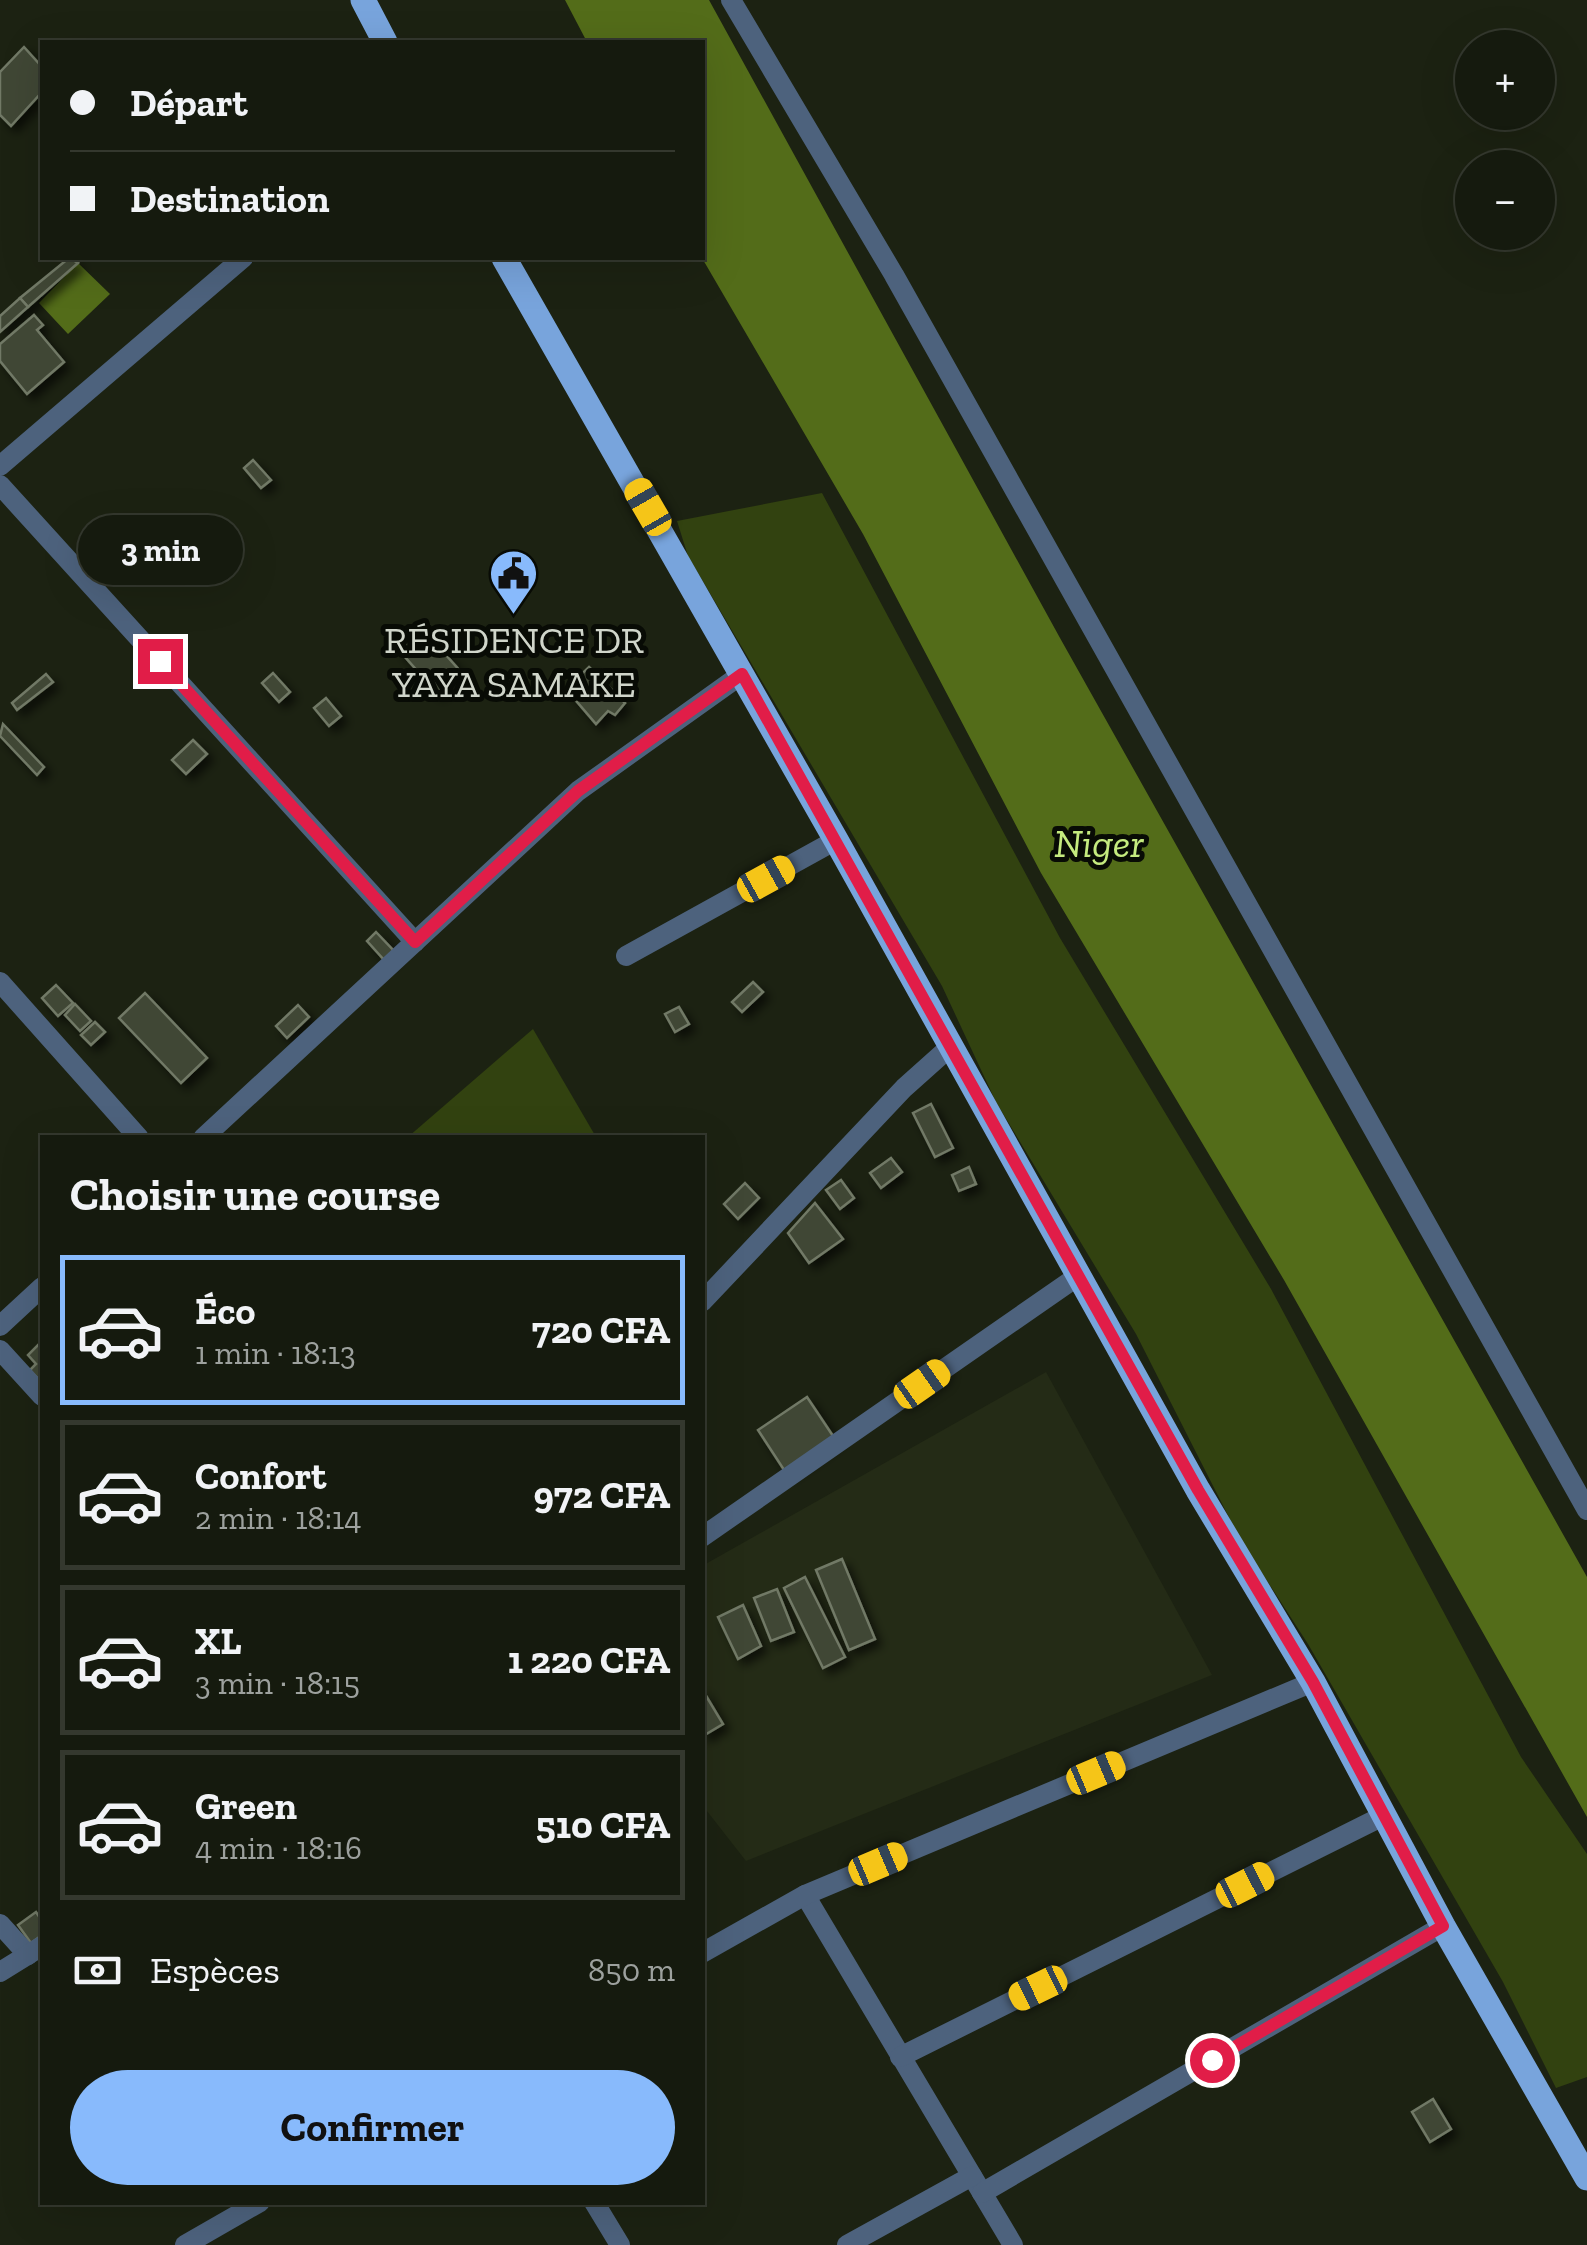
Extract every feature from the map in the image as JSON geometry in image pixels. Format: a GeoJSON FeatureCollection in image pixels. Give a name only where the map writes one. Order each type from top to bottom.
{"type":"FeatureCollection","features":[{"type":"Feature","properties":{"kind":"main road"},"geometry":{"type":"LineString","coordinates":[[363,0],[384,40]]}},
{"type":"Feature","properties":{"kind":"main road"},"geometry":{"type":"LineString","coordinates":[[505,260],[836,840],[1198,1490],[1313,1682],[1382,1816],[1587,2178]]}},
{"type":"Feature","properties":{"kind":"street"},"geometry":{"type":"LineString","coordinates":[[731,0],[894,276],[1587,1510]]}},
{"type":"Feature","properties":{"kind":"street"},"geometry":{"type":"LineString","coordinates":[[0,466],[242,260]]}},
{"type":"Feature","properties":{"kind":"street"},"geometry":{"type":"LineString","coordinates":[[0,484],[415,942]]}},
{"type":"Feature","properties":{"kind":"street"},"geometry":{"type":"LineString","coordinates":[[206,1135],[578,791],[742,674]]}},
{"type":"Feature","properties":{"kind":"street"},"geometry":{"type":"LineString","coordinates":[[626,956],[836,840]]}},
{"type":"Feature","properties":{"kind":"street"},"geometry":{"type":"LineString","coordinates":[[0,982],[136,1135]]}},
{"type":"Feature","properties":{"kind":"street"},"geometry":{"type":"LineString","coordinates":[[705,1299],[904,1088],[951,1046]]}},
{"type":"Feature","properties":{"kind":"street"},"geometry":{"type":"LineString","coordinates":[[705,1535],[1078,1276]]}},
{"type":"Feature","properties":{"kind":"street"},"geometry":{"type":"LineString","coordinates":[[0,1326],[40,1289]]}},
{"type":"Feature","properties":{"kind":"street"},"geometry":{"type":"LineString","coordinates":[[0,1350],[40,1394]]}},
{"type":"Feature","properties":{"kind":"street"},"geometry":{"type":"LineString","coordinates":[[705,1950],[805,1894],[1313,1682]]}},
{"type":"Feature","properties":{"kind":"street"},"geometry":{"type":"LineString","coordinates":[[900,2057],[1382,1816]]}},
{"type":"Feature","properties":{"kind":"street"},"geometry":{"type":"LineString","coordinates":[[805,1894],[1012,2245]]}},
{"type":"Feature","properties":{"kind":"street"},"geometry":{"type":"LineString","coordinates":[[0,1924],[36,1950],[0,1972]]}},
{"type":"Feature","properties":{"kind":"street"},"geometry":{"type":"LineString","coordinates":[[846,2245],[977,2184],[1443,1926]]}},
{"type":"Feature","properties":{"kind":"street"},"geometry":{"type":"LineString","coordinates":[[185,2245],[255,2205]]}},
{"type":"Feature","properties":{"kind":"street"},"geometry":{"type":"LineString","coordinates":[[596,2205],[620,2245]]}},
{"type":"Feature","properties":{"kind":"shaded area"},"geometry":{"type":"Polygon","coordinates":[[[822,493],[1060,938],[1271,1289],[1521,1757],[1587,1854],[1587,2077],[1556,2088],[1503,1982],[1308,1644],[1240,1539],[1136,1334],[996,1102],[942,986],[688,556],[677,521],[822,493]]]}},
{"type":"Feature","properties":{"kind":"shaded area"},"geometry":{"type":"Polygon","coordinates":[[[533,1029],[595,1135],[410,1135],[533,1029]]]}},
{"type":"Feature","properties":{"kind":"shaded area"},"geometry":{"type":"Polygon","coordinates":[[[1046,1372],[1212,1675],[746,1861],[705,1809],[705,1564],[1046,1372]]]}},
{"type":"Feature","properties":{"kind":"water","name":"Niger"},"geometry":{"type":"Polygon","coordinates":[[[565,0],[709,0],[1060,638],[1587,1577],[1587,1817],[1284,1280],[1041,873],[863,534],[703,260],[705,40],[586,40],[565,0]]]}},
{"type":"Feature","properties":{"kind":"water"},"geometry":{"type":"Polygon","coordinates":[[[78,263],[110,294],[68,334],[39,303],[78,263]]]}},
{"type":"Feature","properties":{"kind":"building"},"geometry":{"type":"Polygon","coordinates":[[[24,47],[40,65],[40,94],[11,126],[0,115],[0,72],[24,47]]]}},
{"type":"Feature","properties":{"kind":"building"},"geometry":{"type":"Polygon","coordinates":[[[67,260],[78,263],[28,307],[20,298],[67,260]]]}},
{"type":"Feature","properties":{"kind":"building"},"geometry":{"type":"Polygon","coordinates":[[[20,298],[28,307],[0,332],[0,316],[20,298]]]}},
{"type":"Feature","properties":{"kind":"building"},"geometry":{"type":"Polygon","coordinates":[[[34,315],[43,325],[37,330],[64,362],[27,394],[0,361],[0,344],[34,315]]]}},
{"type":"Feature","properties":{"kind":"building"},"geometry":{"type":"Polygon","coordinates":[[[253,460],[271,480],[261,488],[244,468],[253,460]]]}},
{"type":"Feature","properties":{"kind":"building"},"geometry":{"type":"Polygon","coordinates":[[[421,627],[461,672],[437,693],[397,648],[421,627]]]}},
{"type":"Feature","properties":{"kind":"building"},"geometry":{"type":"Polygon","coordinates":[[[589,667],[625,703],[615,715],[608,711],[596,724],[566,689],[589,667]]]}},
{"type":"Feature","properties":{"kind":"building"},"geometry":{"type":"Polygon","coordinates":[[[273,673],[290,692],[279,702],[262,683],[273,673]]]}},
{"type":"Feature","properties":{"kind":"building"},"geometry":{"type":"Polygon","coordinates":[[[46,674],[53,682],[17,710],[12,703],[46,674]]]}},
{"type":"Feature","properties":{"kind":"building"},"geometry":{"type":"Polygon","coordinates":[[[326,698],[341,716],[329,726],[314,708],[326,698]]]}},
{"type":"Feature","properties":{"kind":"building"},"geometry":{"type":"Polygon","coordinates":[[[3,724],[44,767],[37,775],[0,736],[3,724]]]}},
{"type":"Feature","properties":{"kind":"building"},"geometry":{"type":"Polygon","coordinates":[[[193,740],[207,754],[186,774],[172,760],[193,740]]]}},
{"type":"Feature","properties":{"kind":"building"},"geometry":{"type":"Polygon","coordinates":[[[376,932],[395,952],[385,961],[367,941],[376,932]]]}},
{"type":"Feature","properties":{"kind":"building"},"geometry":{"type":"Polygon","coordinates":[[[753,982],[763,992],[742,1012],[732,1002],[753,982]]]}},
{"type":"Feature","properties":{"kind":"building"},"geometry":{"type":"Polygon","coordinates":[[[56,985],[73,1003],[58,1016],[42,998],[56,985]]]}},
{"type":"Feature","properties":{"kind":"building"},"geometry":{"type":"Polygon","coordinates":[[[145,993],[207,1058],[181,1083],[119,1018],[145,993]]]}},
{"type":"Feature","properties":{"kind":"building"},"geometry":{"type":"Polygon","coordinates":[[[75,1004],[91,1021],[80,1031],[65,1015],[75,1004]]]}},
{"type":"Feature","properties":{"kind":"building"},"geometry":{"type":"Polygon","coordinates":[[[298,1005],[309,1017],[287,1038],[276,1026],[298,1005]]]}},
{"type":"Feature","properties":{"kind":"building"},"geometry":{"type":"Polygon","coordinates":[[[679,1007],[689,1024],[675,1032],[665,1014],[679,1007]]]}},
{"type":"Feature","properties":{"kind":"building"},"geometry":{"type":"Polygon","coordinates":[[[95,1022],[105,1032],[91,1045],[81,1035],[95,1022]]]}},
{"type":"Feature","properties":{"kind":"building"},"geometry":{"type":"Polygon","coordinates":[[[931,1104],[953,1148],[935,1157],[913,1113],[931,1104]]]}},
{"type":"Feature","properties":{"kind":"building"},"geometry":{"type":"Polygon","coordinates":[[[891,1158],[902,1172],[881,1188],[870,1173],[891,1158]]]}},
{"type":"Feature","properties":{"kind":"building"},"geometry":{"type":"Polygon","coordinates":[[[969,1167],[976,1184],[959,1191],[952,1175],[969,1167]]]}},
{"type":"Feature","properties":{"kind":"building"},"geometry":{"type":"Polygon","coordinates":[[[841,1180],[854,1198],[840,1209],[826,1190],[841,1180]]]}},
{"type":"Feature","properties":{"kind":"building"},"geometry":{"type":"Polygon","coordinates":[[[745,1183],[759,1198],[738,1219],[724,1204],[745,1183]]]}},
{"type":"Feature","properties":{"kind":"building"},"geometry":{"type":"Polygon","coordinates":[[[815,1203],[843,1239],[809,1263],[788,1233],[815,1203]]]}},
{"type":"Feature","properties":{"kind":"building"},"geometry":{"type":"Polygon","coordinates":[[[40,1343],[40,1381],[30,1370],[36,1364],[28,1355],[40,1343]]]}},
{"type":"Feature","properties":{"kind":"building"},"geometry":{"type":"Polygon","coordinates":[[[807,1397],[835,1439],[786,1473],[758,1430],[807,1397]]]}},
{"type":"Feature","properties":{"kind":"building"},"geometry":{"type":"Polygon","coordinates":[[[842,1559],[875,1639],[849,1650],[816,1570],[842,1559]]]}},
{"type":"Feature","properties":{"kind":"building"},"geometry":{"type":"Polygon","coordinates":[[[805,1577],[845,1657],[823,1668],[784,1588],[805,1577]]]}},
{"type":"Feature","properties":{"kind":"building"},"geometry":{"type":"Polygon","coordinates":[[[777,1589],[794,1632],[771,1641],[754,1598],[777,1589]]]}},
{"type":"Feature","properties":{"kind":"building"},"geometry":{"type":"Polygon","coordinates":[[[743,1605],[761,1646],[738,1659],[718,1617],[743,1605]]]}},
{"type":"Feature","properties":{"kind":"building"},"geometry":{"type":"Polygon","coordinates":[[[705,1694],[723,1724],[705,1735],[705,1694]]]}},
{"type":"Feature","properties":{"kind":"building"},"geometry":{"type":"Polygon","coordinates":[[[36,1912],[40,1936],[31,1943],[18,1925],[36,1912]]]}},
{"type":"Feature","properties":{"kind":"building"},"geometry":{"type":"Polygon","coordinates":[[[1433,2099],[1451,2129],[1430,2142],[1412,2112],[1433,2099]]]}},
{"type":"Feature","properties":{"kind":"place","name":"RÉSIDENCE DR YAYA SAMAKE"},"geometry":{"type":"Point","coordinates":[514,616]}},
{"type":"Feature","properties":{"kind":"route"},"geometry":{"type":"LineString","coordinates":[[160,661],[415,942],[578,791],[742,674],[1198,1490],[1313,1682],[1443,1926],[1212,2060]]}}]}
